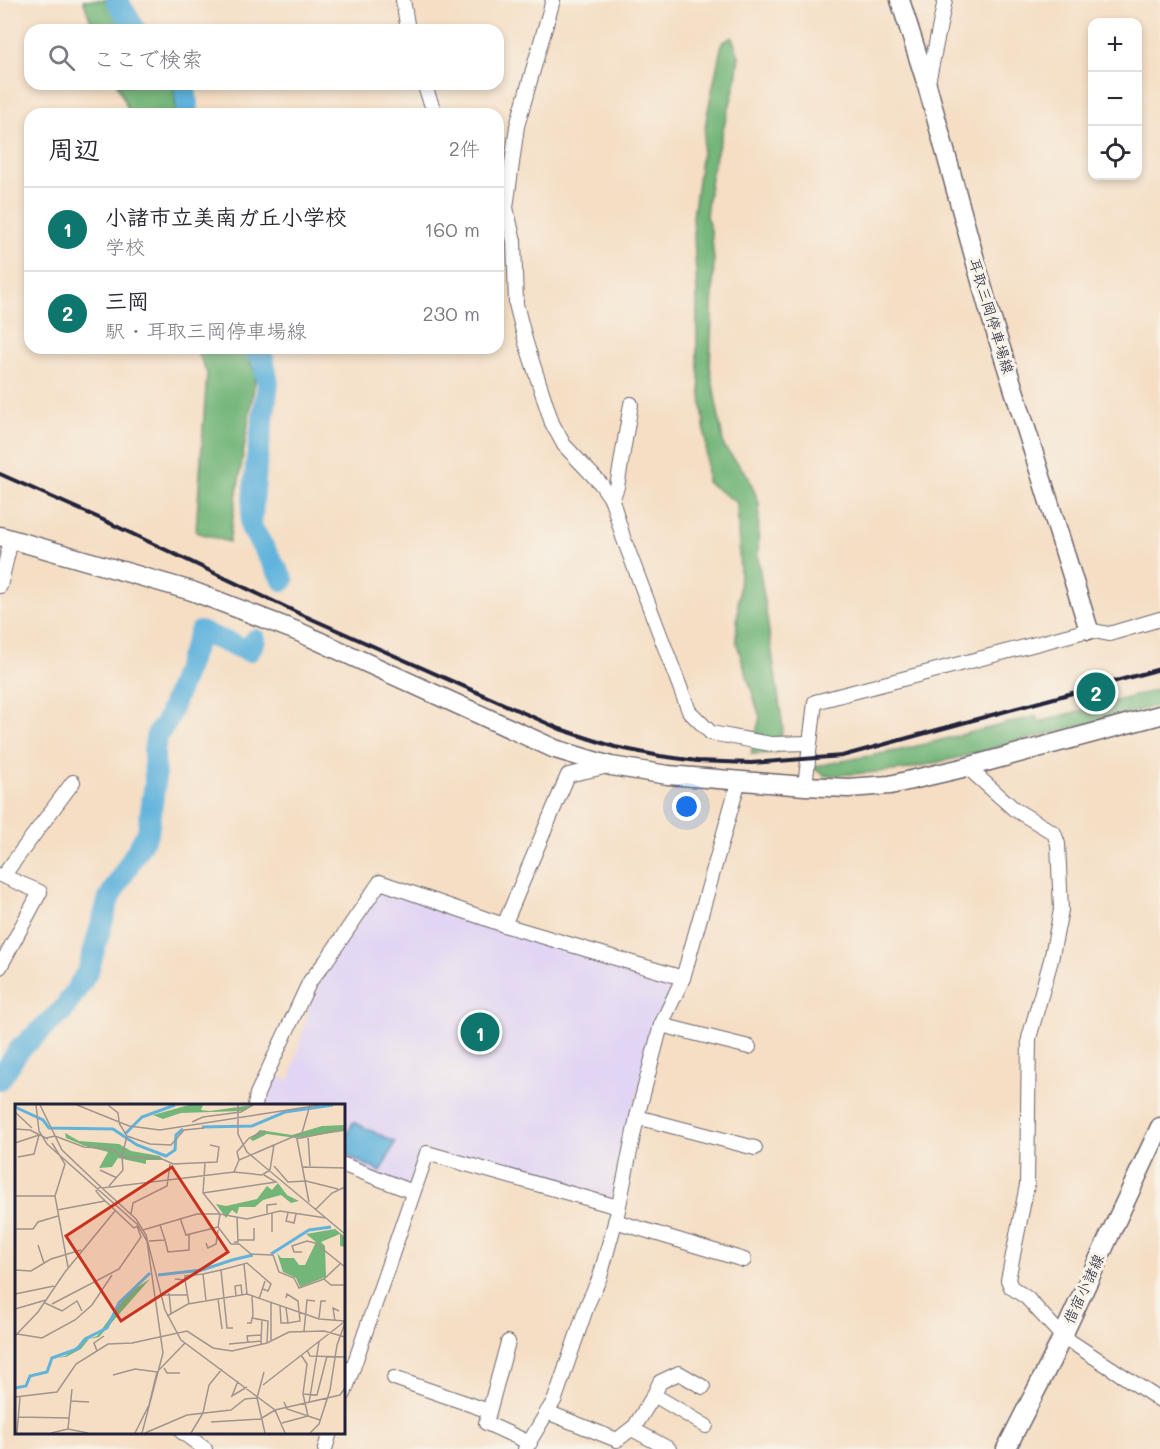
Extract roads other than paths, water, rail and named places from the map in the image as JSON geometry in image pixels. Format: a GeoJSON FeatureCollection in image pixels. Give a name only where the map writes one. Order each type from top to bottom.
{"type":"FeatureCollection","features":[{"type":"Feature","properties":{"kind":"street"},"geometry":{"type":"LineString","coordinates":[[403,0],[407,24]]}},
{"type":"Feature","properties":{"kind":"street"},"geometry":{"type":"LineString","coordinates":[[504,194],[518,126],[553,0]]}},
{"type":"Feature","properties":{"kind":"street","name":"耳取三岡停車場線"},"geometry":{"type":"LineString","coordinates":[[900,0],[927,85],[988,307],[1089,630]]}},
{"type":"Feature","properties":{"kind":"street"},"geometry":{"type":"LineString","coordinates":[[927,85],[945,0]]}},
{"type":"Feature","properties":{"kind":"street"},"geometry":{"type":"LineString","coordinates":[[426,90],[433,108]]}},
{"type":"Feature","properties":{"kind":"street"},"geometry":{"type":"LineString","coordinates":[[504,210],[514,241],[516,304],[552,423],[564,445],[601,484],[612,500],[631,558],[689,711],[711,733],[771,744],[810,743]]}},
{"type":"Feature","properties":{"kind":"street"},"geometry":{"type":"LineString","coordinates":[[612,500],[617,487],[631,404]]}},
{"type":"Feature","properties":{"kind":"street"},"geometry":{"type":"LineString","coordinates":[[0,586],[5,538],[202,595],[298,632],[555,749],[611,766],[668,775],[848,788],[890,785],[967,767],[1160,715]]}},
{"type":"Feature","properties":{"kind":"street"},"geometry":{"type":"LineString","coordinates":[[805,786],[815,702],[1089,630],[1109,634],[1160,619]]}},
{"type":"Feature","properties":{"kind":"street"},"geometry":{"type":"LineString","coordinates":[[504,925],[568,775],[611,766]]}},
{"type":"Feature","properties":{"kind":"street"},"geometry":{"type":"LineString","coordinates":[[967,767],[1014,809],[1054,833],[1058,844],[1061,910],[1051,960],[1029,1038],[1027,1185],[1008,1280],[1011,1287],[1027,1298],[1062,1336],[1160,1401]]}},
{"type":"Feature","properties":{"kind":"street"},"geometry":{"type":"LineString","coordinates":[[508,1342],[486,1423],[528,1446],[555,1399],[588,1303],[600,1277],[661,1025],[683,978],[739,780]]}},
{"type":"Feature","properties":{"kind":"street"},"geometry":{"type":"LineString","coordinates":[[0,967],[40,892],[1,875],[73,782]]}},
{"type":"Feature","properties":{"kind":"street"},"geometry":{"type":"LineString","coordinates":[[255,1104],[257,1094],[310,981],[380,882],[504,925],[683,978]]}},
{"type":"Feature","properties":{"kind":"street"},"geometry":{"type":"LineString","coordinates":[[661,1025],[749,1047]]}},
{"type":"Feature","properties":{"kind":"street"},"geometry":{"type":"LineString","coordinates":[[637,1117],[755,1148]]}},
{"type":"Feature","properties":{"kind":"street","name":"借宿小諸線"},"geometry":{"type":"LineString","coordinates":[[1006,1449],[1160,1127]]}},
{"type":"Feature","properties":{"kind":"street"},"geometry":{"type":"LineString","coordinates":[[345,1391],[427,1153],[618,1207]]}},
{"type":"Feature","properties":{"kind":"street"},"geometry":{"type":"LineString","coordinates":[[345,1165],[413,1192]]}},
{"type":"Feature","properties":{"kind":"street"},"geometry":{"type":"LineString","coordinates":[[615,1221],[744,1260]]}},
{"type":"Feature","properties":{"kind":"street"},"geometry":{"type":"LineString","coordinates":[[547,1412],[617,1440],[636,1426],[660,1382],[679,1373],[703,1387]]}},
{"type":"Feature","properties":{"kind":"street"},"geometry":{"type":"LineString","coordinates":[[394,1378],[489,1411]]}},
{"type":"Feature","properties":{"kind":"street"},"geometry":{"type":"LineString","coordinates":[[654,1395],[706,1426]]}},
{"type":"Feature","properties":{"kind":"street"},"geometry":{"type":"LineString","coordinates":[[632,1429],[669,1449]]}},
{"type":"Feature","properties":{"kind":"street"},"geometry":{"type":"LineString","coordinates":[[185,1434],[205,1449]]}},
{"type":"Feature","properties":{"kind":"street"},"geometry":{"type":"LineString","coordinates":[[325,1449],[329,1434]]}},
{"type":"Feature","properties":{"kind":"water"},"geometry":{"type":"Polygon","coordinates":[[[353,1122],[395,1142],[381,1172],[345,1154],[345,1140],[353,1122]]]}},
{"type":"Feature","properties":{"kind":"waterway"},"geometry":{"type":"LineString","coordinates":[[117,0],[131,24]]}},
{"type":"Feature","properties":{"kind":"waterway"},"geometry":{"type":"LineString","coordinates":[[186,90],[187,108]]}},
{"type":"Feature","properties":{"kind":"waterway"},"geometry":{"type":"LineString","coordinates":[[258,354],[263,359],[268,384],[256,466],[251,527],[283,580]]}},
{"type":"Feature","properties":{"kind":"waterway"},"geometry":{"type":"LineString","coordinates":[[0,1079],[19,1050],[64,1009],[88,971],[109,898],[148,832],[155,783],[154,750],[157,735],[167,721],[200,632],[249,651],[255,640]]}},
{"type":"Feature","properties":{"kind":"railway"},"geometry":{"type":"LineString","coordinates":[[0,474],[99,518],[296,612],[560,729],[615,747],[660,756],[697,761],[751,763],[842,756],[1160,669]]}},
{"type":"Feature","properties":{"kind":"place","name":"三岡"},"geometry":{"type":"Point","coordinates":[1096,692]}},
{"type":"Feature","properties":{"kind":"place","name":"小諸市立美南ガ丘小学校"},"geometry":{"type":"Point","coordinates":[480,1032]}}]}
